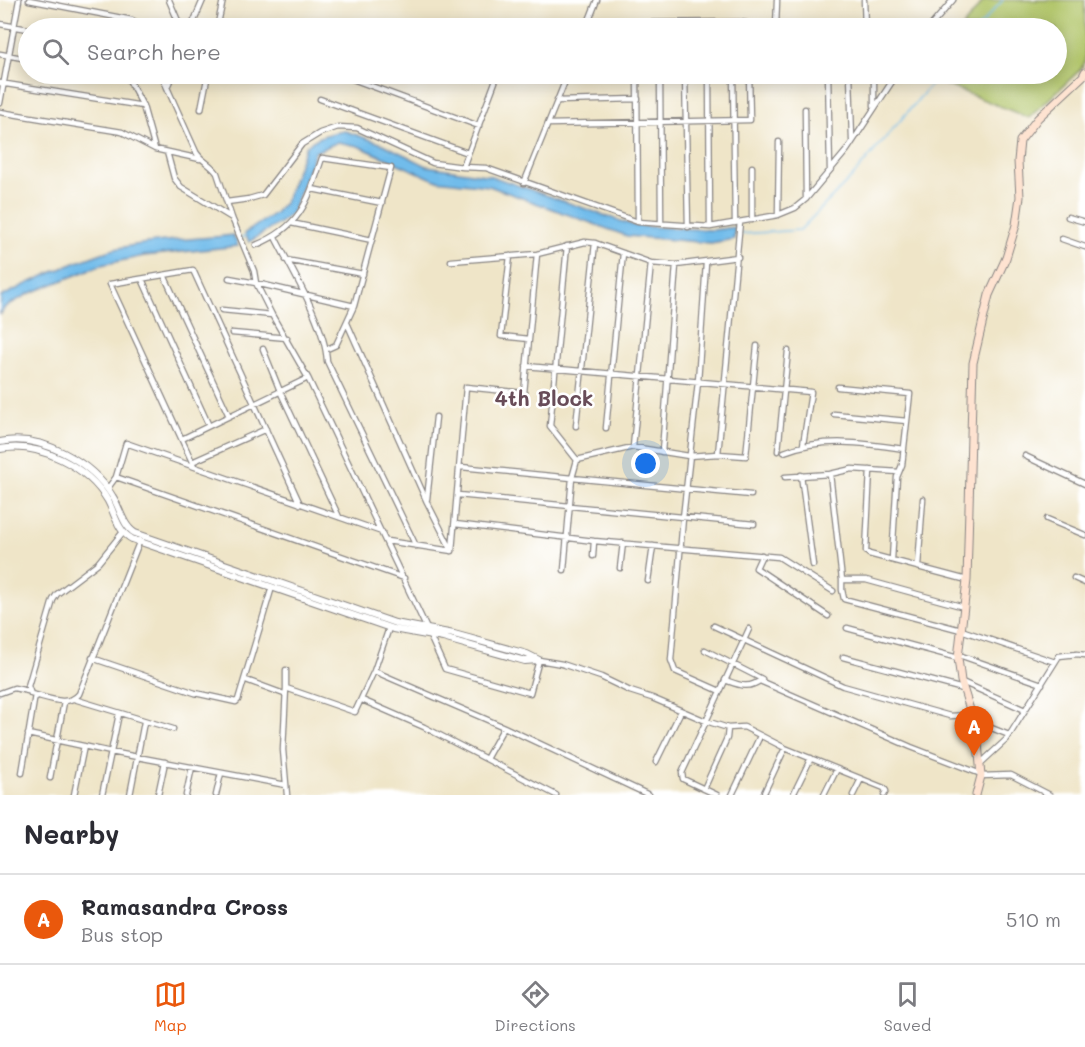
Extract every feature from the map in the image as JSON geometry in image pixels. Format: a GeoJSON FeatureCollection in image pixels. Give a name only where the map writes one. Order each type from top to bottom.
{"type":"FeatureCollection","features":[{"type":"Feature","properties":{"kind":"main road"},"geometry":{"type":"LineString","coordinates":[[976,795],[981,775],[981,763],[977,732],[962,685],[959,657],[967,580],[973,363],[989,295],[1006,258],[1016,225],[1020,197],[1018,161],[1020,141],[1038,118],[1085,72]]}},
{"type":"Feature","properties":{"kind":"street"},"geometry":{"type":"LineString","coordinates":[[0,103],[19,0]]}},
{"type":"Feature","properties":{"kind":"street"},"geometry":{"type":"LineString","coordinates":[[29,0],[121,18]]}},
{"type":"Feature","properties":{"kind":"street"},"geometry":{"type":"LineString","coordinates":[[169,0],[177,18]]}},
{"type":"Feature","properties":{"kind":"street"},"geometry":{"type":"LineString","coordinates":[[195,18],[203,0]]}},
{"type":"Feature","properties":{"kind":"street"},"geometry":{"type":"LineString","coordinates":[[219,18],[223,0]]}},
{"type":"Feature","properties":{"kind":"street"},"geometry":{"type":"LineString","coordinates":[[590,18],[597,0]]}},
{"type":"Feature","properties":{"kind":"street"},"geometry":{"type":"LineString","coordinates":[[776,18],[777,0]]}},
{"type":"Feature","properties":{"kind":"street"},"geometry":{"type":"LineString","coordinates":[[864,0],[865,18]]}},
{"type":"Feature","properties":{"kind":"street"},"geometry":{"type":"LineString","coordinates":[[938,18],[953,0]]}},
{"type":"Feature","properties":{"kind":"street"},"geometry":{"type":"LineString","coordinates":[[0,24],[18,28]]}},
{"type":"Feature","properties":{"kind":"street"},"geometry":{"type":"LineString","coordinates":[[0,54],[18,57]]}},
{"type":"Feature","properties":{"kind":"street"},"geometry":{"type":"LineString","coordinates":[[2,83],[143,106]]}},
{"type":"Feature","properties":{"kind":"street"},"geometry":{"type":"LineString","coordinates":[[132,84],[143,106],[155,149]]}},
{"type":"Feature","properties":{"kind":"street"},"geometry":{"type":"LineString","coordinates":[[166,84],[200,159]]}},
{"type":"Feature","properties":{"kind":"street"},"geometry":{"type":"LineString","coordinates":[[201,109],[206,84]]}},
{"type":"Feature","properties":{"kind":"street"},"geometry":{"type":"LineString","coordinates":[[366,84],[479,126]]}},
{"type":"Feature","properties":{"kind":"street"},"geometry":{"type":"LineString","coordinates":[[463,166],[494,84]]}},
{"type":"Feature","properties":{"kind":"street"},"geometry":{"type":"LineString","coordinates":[[524,183],[564,84]]}},
{"type":"Feature","properties":{"kind":"street"},"geometry":{"type":"LineString","coordinates":[[637,84],[638,222]]}},
{"type":"Feature","properties":{"kind":"street"},"geometry":{"type":"LineString","coordinates":[[660,84],[661,223]]}},
{"type":"Feature","properties":{"kind":"street"},"geometry":{"type":"LineString","coordinates":[[685,84],[688,226]]}},
{"type":"Feature","properties":{"kind":"street"},"geometry":{"type":"LineString","coordinates":[[709,84],[710,227]]}},
{"type":"Feature","properties":{"kind":"street"},"geometry":{"type":"LineString","coordinates":[[718,454],[738,257],[733,84]]}},
{"type":"Feature","properties":{"kind":"street"},"geometry":{"type":"LineString","coordinates":[[548,124],[710,123],[750,120],[749,84]]}},
{"type":"Feature","properties":{"kind":"street"},"geometry":{"type":"LineString","coordinates":[[828,84],[830,171]]}},
{"type":"Feature","properties":{"kind":"street"},"geometry":{"type":"LineString","coordinates":[[850,84],[852,142]]}},
{"type":"Feature","properties":{"kind":"street"},"geometry":{"type":"LineString","coordinates":[[874,84],[874,106]]}},
{"type":"Feature","properties":{"kind":"street"},"geometry":{"type":"LineString","coordinates":[[227,202],[263,195],[302,144],[320,133],[338,127],[357,128],[433,163],[486,168],[638,222],[710,227],[738,223],[778,215],[795,208],[806,199],[852,142],[890,84]]}},
{"type":"Feature","properties":{"kind":"street"},"geometry":{"type":"LineString","coordinates":[[320,99],[468,153]]}},
{"type":"Feature","properties":{"kind":"street"},"geometry":{"type":"LineString","coordinates":[[557,101],[638,99]]}},
{"type":"Feature","properties":{"kind":"street"},"geometry":{"type":"LineString","coordinates":[[805,109],[806,199]]}},
{"type":"Feature","properties":{"kind":"street"},"geometry":{"type":"LineString","coordinates":[[0,112],[122,132],[155,149],[200,159],[213,167],[254,271],[256,283],[308,378],[427,628]]}},
{"type":"Feature","properties":{"kind":"street"},"geometry":{"type":"LineString","coordinates":[[778,215],[779,142]]}},
{"type":"Feature","properties":{"kind":"street"},"geometry":{"type":"LineString","coordinates":[[167,152],[174,178],[181,187],[232,218]]}},
{"type":"Feature","properties":{"kind":"street"},"geometry":{"type":"LineString","coordinates":[[256,244],[274,237],[291,223],[304,207],[322,158],[391,168],[354,306],[336,345],[327,349]]}},
{"type":"Feature","properties":{"kind":"street"},"geometry":{"type":"LineString","coordinates":[[752,167],[752,220]]}},
{"type":"Feature","properties":{"kind":"street"},"geometry":{"type":"LineString","coordinates":[[312,189],[382,203]]}},
{"type":"Feature","properties":{"kind":"street"},"geometry":{"type":"LineString","coordinates":[[1068,217],[1085,222]]}},
{"type":"Feature","properties":{"kind":"street"},"geometry":{"type":"LineString","coordinates":[[291,223],[372,240]]}},
{"type":"Feature","properties":{"kind":"street"},"geometry":{"type":"LineString","coordinates":[[274,237],[317,322],[327,349],[327,361],[416,546]]}},
{"type":"Feature","properties":{"kind":"street"},"geometry":{"type":"LineString","coordinates":[[1062,239],[1085,247]]}},
{"type":"Feature","properties":{"kind":"street"},"geometry":{"type":"LineString","coordinates":[[452,261],[537,254],[585,242],[595,243],[651,263],[676,266],[738,257]]}},
{"type":"Feature","properties":{"kind":"street"},"geometry":{"type":"LineString","coordinates":[[576,426],[595,243]]}},
{"type":"Feature","properties":{"kind":"street"},"geometry":{"type":"LineString","coordinates":[[567,246],[550,426],[577,460]]}},
{"type":"Feature","properties":{"kind":"street"},"geometry":{"type":"LineString","coordinates":[[606,428],[622,253]]}},
{"type":"Feature","properties":{"kind":"street"},"geometry":{"type":"LineString","coordinates":[[452,551],[461,467],[466,387],[524,393],[537,254]]}},
{"type":"Feature","properties":{"kind":"street"},"geometry":{"type":"LineString","coordinates":[[510,256],[501,336],[529,339]]}},
{"type":"Feature","properties":{"kind":"street"},"geometry":{"type":"LineString","coordinates":[[286,260],[363,274]]}},
{"type":"Feature","properties":{"kind":"street"},"geometry":{"type":"LineString","coordinates":[[633,447],[651,263]]}},
{"type":"Feature","properties":{"kind":"street"},"geometry":{"type":"LineString","coordinates":[[706,263],[698,382],[680,548],[671,660],[675,671],[720,691]]}},
{"type":"Feature","properties":{"kind":"street"},"geometry":{"type":"LineString","coordinates":[[662,452],[676,266]]}},
{"type":"Feature","properties":{"kind":"street"},"geometry":{"type":"LineString","coordinates":[[193,464],[110,284],[193,270],[300,504]]}},
{"type":"Feature","properties":{"kind":"street"},"geometry":{"type":"LineString","coordinates":[[164,275],[229,416]]}},
{"type":"Feature","properties":{"kind":"street"},"geometry":{"type":"LineString","coordinates":[[229,278],[354,306]]}},
{"type":"Feature","properties":{"kind":"street"},"geometry":{"type":"LineString","coordinates":[[142,279],[209,426]]}},
{"type":"Feature","properties":{"kind":"street"},"geometry":{"type":"LineString","coordinates":[[222,310],[272,315]]}},
{"type":"Feature","properties":{"kind":"street"},"geometry":{"type":"LineString","coordinates":[[346,323],[427,502],[452,551]]}},
{"type":"Feature","properties":{"kind":"street"},"geometry":{"type":"LineString","coordinates":[[232,333],[287,338]]}},
{"type":"Feature","properties":{"kind":"street"},"geometry":{"type":"LineString","coordinates":[[577,460],[633,447],[689,456],[718,454],[746,456],[757,346]]}},
{"type":"Feature","properties":{"kind":"street"},"geometry":{"type":"LineString","coordinates":[[263,349],[280,391],[339,517]]}},
{"type":"Feature","properties":{"kind":"street"},"geometry":{"type":"LineString","coordinates":[[788,351],[781,451],[803,445],[865,443],[904,449]]}},
{"type":"Feature","properties":{"kind":"street"},"geometry":{"type":"LineString","coordinates":[[526,366],[811,392],[803,445]]}},
{"type":"Feature","properties":{"kind":"street"},"geometry":{"type":"LineString","coordinates":[[182,439],[308,378]]}},
{"type":"Feature","properties":{"kind":"street"},"geometry":{"type":"LineString","coordinates":[[838,387],[909,393],[904,449],[897,477],[892,559]]}},
{"type":"Feature","properties":{"kind":"street"},"geometry":{"type":"LineString","coordinates":[[834,414],[906,421]]}},
{"type":"Feature","properties":{"kind":"street"},"geometry":{"type":"LineString","coordinates":[[427,502],[436,417]]}},
{"type":"Feature","properties":{"kind":"street"},"geometry":{"type":"LineString","coordinates":[[193,464],[266,429]]}},
{"type":"Feature","properties":{"kind":"street"},"geometry":{"type":"LineString","coordinates":[[0,442],[25,441],[43,445],[61,451],[79,462],[112,495],[129,529],[141,538],[389,628],[430,636],[525,661],[539,660],[562,664],[601,677],[706,721],[728,728],[744,727],[785,748],[885,788],[884,795]]}},
{"type":"Feature","properties":{"kind":"street"},"geometry":{"type":"LineString","coordinates":[[108,488],[116,477],[126,443],[193,464],[382,532]]}},
{"type":"Feature","properties":{"kind":"street"},"geometry":{"type":"LineString","coordinates":[[0,449],[24,448],[41,452],[75,467],[107,499],[123,532],[129,538],[141,538],[395,623],[454,634],[527,654],[539,660]]}},
{"type":"Feature","properties":{"kind":"street"},"geometry":{"type":"LineString","coordinates":[[1025,456],[1085,484]]}},
{"type":"Feature","properties":{"kind":"street"},"geometry":{"type":"LineString","coordinates":[[564,570],[572,478],[577,460]]}},
{"type":"Feature","properties":{"kind":"street"},"geometry":{"type":"LineString","coordinates":[[461,467],[752,495]]}},
{"type":"Feature","properties":{"kind":"street"},"geometry":{"type":"LineString","coordinates":[[785,477],[830,474],[852,469],[899,472]]}},
{"type":"Feature","properties":{"kind":"street"},"geometry":{"type":"LineString","coordinates":[[870,470],[866,551],[869,554],[967,580]]}},
{"type":"Feature","properties":{"kind":"street"},"geometry":{"type":"LineString","coordinates":[[830,474],[844,599],[961,630],[1055,662]]}},
{"type":"Feature","properties":{"kind":"street"},"geometry":{"type":"LineString","coordinates":[[801,475],[813,565]]}},
{"type":"Feature","properties":{"kind":"street"},"geometry":{"type":"LineString","coordinates":[[116,477],[404,578]]}},
{"type":"Feature","properties":{"kind":"street"},"geometry":{"type":"LineString","coordinates":[[458,495],[754,524]]}},
{"type":"Feature","properties":{"kind":"street"},"geometry":{"type":"LineString","coordinates":[[918,566],[923,499]]}},
{"type":"Feature","properties":{"kind":"street"},"geometry":{"type":"LineString","coordinates":[[1047,519],[1085,535]]}},
{"type":"Feature","properties":{"kind":"street"},"geometry":{"type":"LineString","coordinates":[[456,524],[594,541],[779,556],[833,591]]}},
{"type":"Feature","properties":{"kind":"street"},"geometry":{"type":"LineString","coordinates":[[28,691],[52,600],[98,563],[123,532]]}},
{"type":"Feature","properties":{"kind":"street"},"geometry":{"type":"LineString","coordinates":[[0,693],[14,688],[64,702],[74,699],[79,694],[141,538]]}},
{"type":"Feature","properties":{"kind":"street"},"geometry":{"type":"LineString","coordinates":[[387,541],[452,551]]}},
{"type":"Feature","properties":{"kind":"street"},"geometry":{"type":"LineString","coordinates":[[593,556],[594,541]]}},
{"type":"Feature","properties":{"kind":"street"},"geometry":{"type":"LineString","coordinates":[[620,568],[623,543]]}},
{"type":"Feature","properties":{"kind":"street"},"geometry":{"type":"LineString","coordinates":[[648,581],[653,546]]}},
{"type":"Feature","properties":{"kind":"street"},"geometry":{"type":"LineString","coordinates":[[762,555],[756,568],[828,616]]}},
{"type":"Feature","properties":{"kind":"street"},"geometry":{"type":"LineString","coordinates":[[1074,578],[1085,583]]}},
{"type":"Feature","properties":{"kind":"street"},"geometry":{"type":"LineString","coordinates":[[842,580],[866,580],[964,607]]}},
{"type":"Feature","properties":{"kind":"street"},"geometry":{"type":"LineString","coordinates":[[92,658],[195,693],[232,702],[238,700],[246,680],[272,587]]}},
{"type":"Feature","properties":{"kind":"street"},"geometry":{"type":"LineString","coordinates":[[714,626],[843,686],[950,716],[973,718],[1010,735]]}},
{"type":"Feature","properties":{"kind":"street"},"geometry":{"type":"LineString","coordinates":[[246,680],[352,712],[358,710],[389,628]]}},
{"type":"Feature","properties":{"kind":"street"},"geometry":{"type":"LineString","coordinates":[[717,795],[682,779],[681,775],[749,628]]}},
{"type":"Feature","properties":{"kind":"street"},"geometry":{"type":"LineString","coordinates":[[846,628],[959,657],[1042,684]]}},
{"type":"Feature","properties":{"kind":"street"},"geometry":{"type":"LineString","coordinates":[[430,636],[445,669],[530,693],[539,660]]}},
{"type":"Feature","properties":{"kind":"street"},"geometry":{"type":"LineString","coordinates":[[705,650],[762,679],[760,681]]}},
{"type":"Feature","properties":{"kind":"street"},"geometry":{"type":"LineString","coordinates":[[981,763],[1010,735],[1059,656],[1085,655]]}},
{"type":"Feature","properties":{"kind":"street"},"geometry":{"type":"LineString","coordinates":[[843,657],[962,685],[1025,710]]}},
{"type":"Feature","properties":{"kind":"street"},"geometry":{"type":"LineString","coordinates":[[286,670],[283,750],[287,795]]}},
{"type":"Feature","properties":{"kind":"street"},"geometry":{"type":"LineString","coordinates":[[374,671],[504,727],[649,795]]}},
{"type":"Feature","properties":{"kind":"street"},"geometry":{"type":"LineString","coordinates":[[725,680],[746,687],[760,681],[981,775],[1011,775],[1050,795]]}},
{"type":"Feature","properties":{"kind":"street"},"geometry":{"type":"LineString","coordinates":[[22,773],[35,695]]}},
{"type":"Feature","properties":{"kind":"street"},"geometry":{"type":"LineString","coordinates":[[74,699],[173,729]]}},
{"type":"Feature","properties":{"kind":"street"},"geometry":{"type":"LineString","coordinates":[[362,700],[424,727],[556,795]]}},
{"type":"Feature","properties":{"kind":"street"},"geometry":{"type":"LineString","coordinates":[[50,778],[64,702]]}},
{"type":"Feature","properties":{"kind":"street"},"geometry":{"type":"LineString","coordinates":[[656,762],[681,711]]}},
{"type":"Feature","properties":{"kind":"street"},"geometry":{"type":"LineString","coordinates":[[102,795],[119,714]]}},
{"type":"Feature","properties":{"kind":"street"},"geometry":{"type":"LineString","coordinates":[[130,795],[144,722]]}},
{"type":"Feature","properties":{"kind":"street"},"geometry":{"type":"LineString","coordinates":[[486,759],[504,727]]}},
{"type":"Feature","properties":{"kind":"street"},"geometry":{"type":"LineString","coordinates":[[704,789],[727,738],[728,728]]}},
{"type":"Feature","properties":{"kind":"street"},"geometry":{"type":"LineString","coordinates":[[28,734],[286,785]]}},
{"type":"Feature","properties":{"kind":"street"},"geometry":{"type":"LineString","coordinates":[[732,795],[760,736]]}},
{"type":"Feature","properties":{"kind":"street"},"geometry":{"type":"LineString","coordinates":[[74,795],[84,746]]}},
{"type":"Feature","properties":{"kind":"street"},"geometry":{"type":"LineString","coordinates":[[762,795],[785,748]]}},
{"type":"Feature","properties":{"kind":"street"},"geometry":{"type":"LineString","coordinates":[[792,795],[811,758]]}},
{"type":"Feature","properties":{"kind":"street"},"geometry":{"type":"LineString","coordinates":[[158,795],[165,762]]}},
{"type":"Feature","properties":{"kind":"street"},"geometry":{"type":"LineString","coordinates":[[186,795],[192,767]]}},
{"type":"Feature","properties":{"kind":"street"},"geometry":{"type":"LineString","coordinates":[[824,795],[837,769]]}},
{"type":"Feature","properties":{"kind":"street"},"geometry":{"type":"LineString","coordinates":[[216,795],[221,773]]}},
{"type":"Feature","properties":{"kind":"street"},"geometry":{"type":"LineString","coordinates":[[854,795],[861,779]]}},
{"type":"Feature","properties":{"kind":"green space"},"geometry":{"type":"Polygon","coordinates":[[[984,0],[1085,0],[1085,61],[1081,69],[1067,82],[1067,18],[970,18],[984,0]]]}},
{"type":"Feature","properties":{"kind":"green space"},"geometry":{"type":"Polygon","coordinates":[[[944,84],[1065,84],[1029,118],[944,84]]]}},
{"type":"Feature","properties":{"kind":"water"},"geometry":{"type":"Polygon","coordinates":[[[345,131],[383,144],[427,166],[491,176],[635,226],[713,230],[735,227],[734,239],[711,243],[627,236],[489,186],[435,180],[358,146],[338,142],[315,152],[292,213],[249,242],[245,233],[275,213],[285,202],[306,146],[324,136],[345,131]]]}},
{"type":"Feature","properties":{"kind":"water"},"geometry":{"type":"Polygon","coordinates":[[[233,235],[238,246],[144,256],[101,265],[28,294],[5,307],[0,315],[1,297],[50,273],[102,253],[133,245],[233,235]]]}},
{"type":"Feature","properties":{"kind":"waterway"},"geometry":{"type":"LineString","coordinates":[[987,18],[1003,0]]}},
{"type":"Feature","properties":{"kind":"waterway"},"geometry":{"type":"LineString","coordinates":[[741,234],[800,230],[852,177],[931,84]]}},
{"type":"Feature","properties":{"kind":"waterway"},"geometry":{"type":"LineString","coordinates":[[235,241],[247,235]]}},
{"type":"Feature","properties":{"kind":"place","name":"Ramasandra Cross"},"geometry":{"type":"Point","coordinates":[974,756]}},
{"type":"Feature","properties":{"kind":"district","name":"4th Block"},"geometry":{"type":"Point","coordinates":[544,397]}}]}
